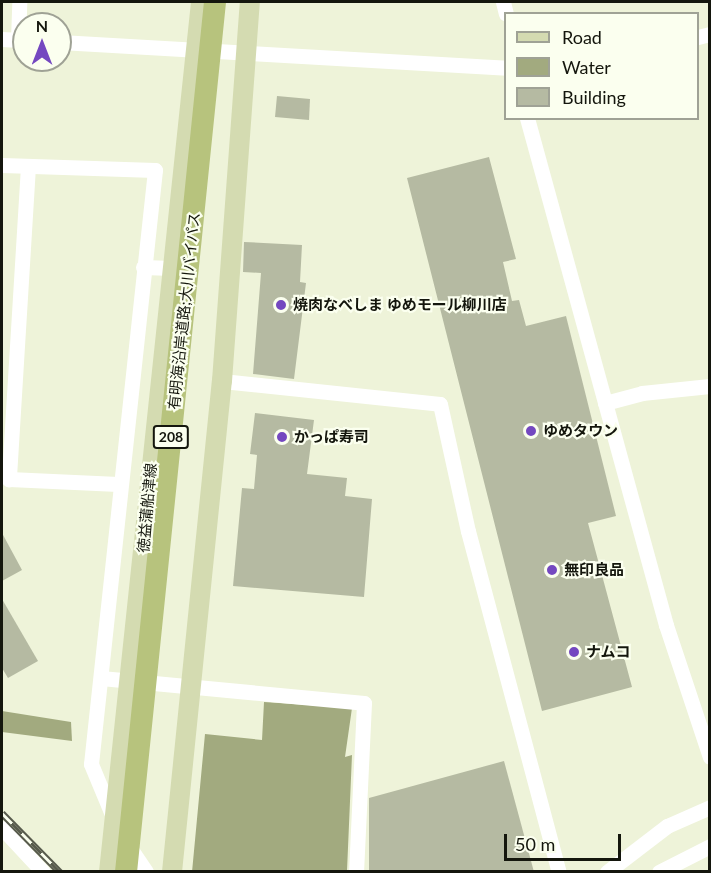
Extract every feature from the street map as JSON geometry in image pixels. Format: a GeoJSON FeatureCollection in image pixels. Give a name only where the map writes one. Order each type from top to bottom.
{"type":"FeatureCollection","features":[{"type":"Feature","properties":{"kind":"highway","name":"有明海沿岸道路;大川バイパス"},"geometry":{"type":"LineString","coordinates":[[126,872],[215,2]]}},
{"type":"Feature","properties":{"kind":"main road","name":"徳益蒲船津線"},"geometry":{"type":"LineString","coordinates":[[109,872],[201,2]]}},
{"type":"Feature","properties":{"kind":"main road"},"geometry":{"type":"LineString","coordinates":[[172,872],[222,381],[250,2]]}},
{"type":"Feature","properties":{"kind":"street"},"geometry":{"type":"LineString","coordinates":[[72,43],[504,64]]}},
{"type":"Feature","properties":{"kind":"street"},"geometry":{"type":"LineString","coordinates":[[528,120],[666,625],[710,757]]}},
{"type":"Feature","properties":{"kind":"street"},"geometry":{"type":"LineString","coordinates":[[2,165],[155,170],[118,484],[91,764],[103,800],[146,872]]}},
{"type":"Feature","properties":{"kind":"street"},"geometry":{"type":"LineString","coordinates":[[28,166],[9,479],[118,484]]}},
{"type":"Feature","properties":{"kind":"street"},"geometry":{"type":"LineString","coordinates":[[143,267],[172,268]]}},
{"type":"Feature","properties":{"kind":"street"},"geometry":{"type":"LineString","coordinates":[[222,381],[440,404],[468,531],[560,872]]}},
{"type":"Feature","properties":{"kind":"street"},"geometry":{"type":"LineString","coordinates":[[605,403],[710,386]]}},
{"type":"Feature","properties":{"kind":"street"},"geometry":{"type":"LineString","coordinates":[[101,678],[364,703],[356,872]]}},
{"type":"Feature","properties":{"kind":"street"},"geometry":{"type":"LineString","coordinates":[[612,870],[667,826],[710,807]]}},
{"type":"Feature","properties":{"kind":"street"},"geometry":{"type":"LineString","coordinates":[[2,828],[43,872]]}},
{"type":"Feature","properties":{"kind":"street"},"geometry":{"type":"LineString","coordinates":[[659,872],[710,846]]}},
{"type":"Feature","properties":{"kind":"water"},"geometry":{"type":"Polygon","coordinates":[[[264,702],[352,708],[345,757],[352,755],[347,871],[192,872],[205,734],[262,740],[264,702]]]}},
{"type":"Feature","properties":{"kind":"water"},"geometry":{"type":"Polygon","coordinates":[[[2,711],[71,722],[72,741],[2,732],[2,711]]]}},
{"type":"Feature","properties":{"kind":"building"},"geometry":{"type":"Polygon","coordinates":[[[277,96],[310,99],[309,120],[275,117],[277,96]]]}},
{"type":"Feature","properties":{"kind":"building"},"geometry":{"type":"Polygon","coordinates":[[[489,157],[516,259],[503,262],[512,301],[519,300],[526,326],[566,316],[616,516],[588,523],[632,687],[542,711],[407,178],[489,157]]]}},
{"type":"Feature","properties":{"kind":"building"},"geometry":{"type":"Polygon","coordinates":[[[244,242],[302,245],[300,282],[306,283],[294,379],[253,374],[261,273],[243,272],[244,242]]]}},
{"type":"Feature","properties":{"kind":"building"},"geometry":{"type":"Polygon","coordinates":[[[255,413],[314,420],[307,474],[347,478],[345,496],[372,499],[364,597],[233,586],[242,488],[254,489],[257,455],[250,454],[255,413]]]}},
{"type":"Feature","properties":{"kind":"building"},"geometry":{"type":"Polygon","coordinates":[[[2,533],[22,570],[2,581],[2,533]]]}},
{"type":"Feature","properties":{"kind":"building"},"geometry":{"type":"Polygon","coordinates":[[[2,599],[38,661],[8,678],[2,668],[2,599]]]}},
{"type":"Feature","properties":{"kind":"building"},"geometry":{"type":"Polygon","coordinates":[[[504,761],[534,872],[369,872],[369,798],[504,761]]]}},
{"type":"Feature","properties":{"kind":"railway"},"geometry":{"type":"LineString","coordinates":[[2,813],[60,872]]}},
{"type":"Feature","properties":{"kind":"place","name":"焼肉なべしま ゆめモール柳川店"},"geometry":{"type":"Point","coordinates":[281,305]}},
{"type":"Feature","properties":{"kind":"place","name":"ゆめタウン"},"geometry":{"type":"Point","coordinates":[531,431]}},
{"type":"Feature","properties":{"kind":"place","name":"かっぱ寿司"},"geometry":{"type":"Point","coordinates":[282,437]}},
{"type":"Feature","properties":{"kind":"place","name":"無印良品"},"geometry":{"type":"Point","coordinates":[552,570]}},
{"type":"Feature","properties":{"kind":"place","name":"ナムコ"},"geometry":{"type":"Point","coordinates":[574,652]}}]}
